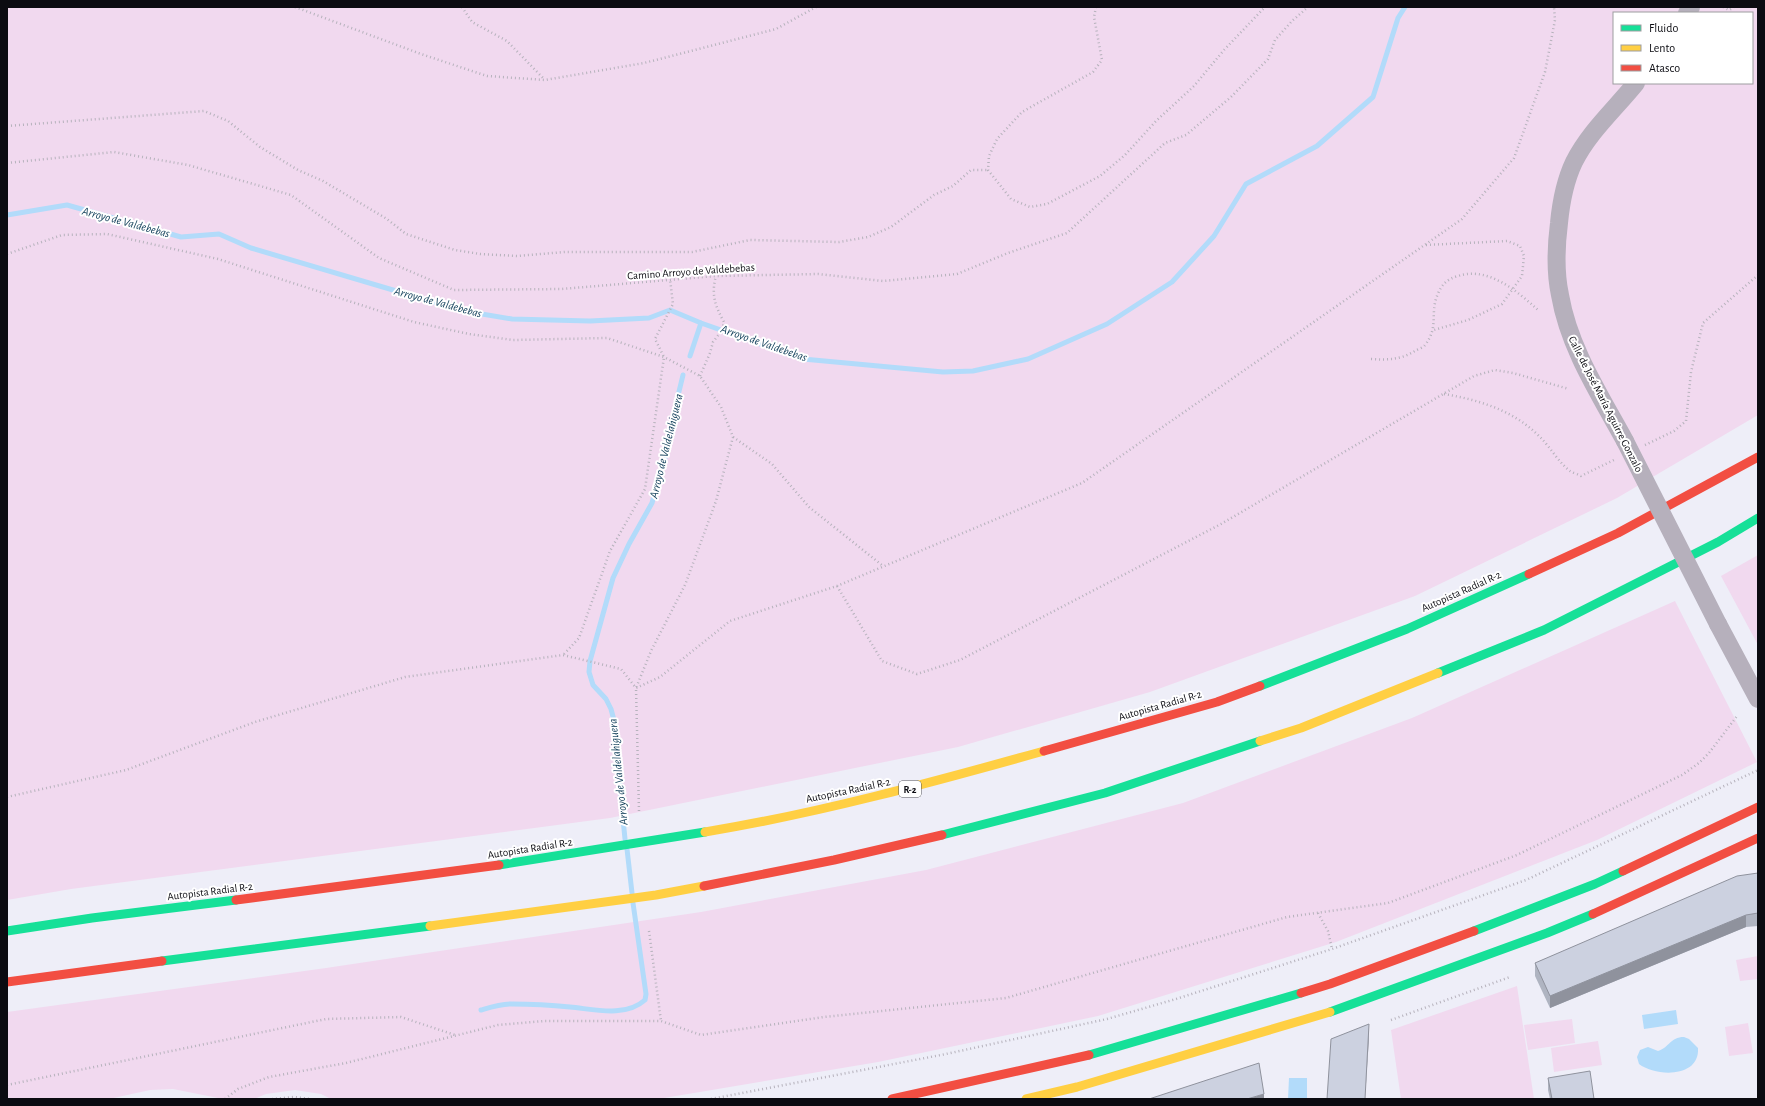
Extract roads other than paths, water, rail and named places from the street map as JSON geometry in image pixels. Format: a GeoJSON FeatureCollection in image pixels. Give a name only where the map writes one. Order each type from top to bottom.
{"type":"FeatureCollection","features":[{"type":"Feature","properties":{"kind":"main road","name":"Autopista Radial R-2"},"geometry":{"type":"LineString","coordinates":[[7,931],[92,918],[364,884],[535,860],[740,826],[915,787],[1217,702],[1407,629],[1618,533],[1758,457]]}},
{"type":"Feature","properties":{"kind":"main road"},"geometry":{"type":"LineString","coordinates":[[7,982],[80,971],[503,918],[656,895],[834,860],[988,824],[1105,793],[1301,728],[1544,630],[1718,542],[1758,518]]}},
{"type":"Feature","properties":{"kind":"main road"},"geometry":{"type":"LineString","coordinates":[[892,1099],[1072,1060],[1330,984],[1423,951],[1595,884],[1758,807]]}},
{"type":"Feature","properties":{"kind":"main road"},"geometry":{"type":"LineString","coordinates":[[1026,1099],[1078,1093],[1338,1010],[1403,987],[1547,933],[1616,904],[1758,838]]}},
{"type":"Feature","properties":{"kind":"street","name":"Calle de José María Aguirre Gonzalo"},"geometry":{"type":"LineString","coordinates":[[1635,84],[1591,136],[1574,162],[1562,194],[1557,237],[1557,265],[1560,295],[1568,327],[1581,358],[1758,699]]}},
{"type":"Feature","properties":{"kind":"water"},"geometry":{"type":"Polygon","coordinates":[[[1676,1010],[1678,1024],[1644,1029],[1642,1015],[1676,1010]]]}},
{"type":"Feature","properties":{"kind":"water"},"geometry":{"type":"Polygon","coordinates":[[[1679,1037],[1689,1039],[1698,1048],[1697,1058],[1692,1065],[1685,1070],[1666,1073],[1646,1068],[1639,1064],[1637,1057],[1640,1050],[1648,1047],[1658,1051],[1673,1040],[1679,1037]]]}},
{"type":"Feature","properties":{"kind":"water"},"geometry":{"type":"Polygon","coordinates":[[[1289,1078],[1307,1078],[1307,1099],[1288,1099],[1289,1078]]]}},
{"type":"Feature","properties":{"kind":"waterway","name":"Arroyo de Valdebebas"},"geometry":{"type":"LineString","coordinates":[[7,215],[67,205],[181,237],[219,234],[251,248],[464,311],[512,319],[590,321],[649,318],[670,310],[701,323],[803,359],[943,372],[973,371],[1028,359],[1107,324],[1172,282],[1214,236],[1246,184],[1317,146],[1373,97],[1398,18],[1405,7]]}},
{"type":"Feature","properties":{"kind":"waterway","name":"Arroyo de Valdelahiguera"},"geometry":{"type":"LineString","coordinates":[[690,356],[701,323]]}},
{"type":"Feature","properties":{"kind":"waterway","name":"Arroyo de Valdelahiguera"},"geometry":{"type":"LineString","coordinates":[[625,839],[615,724],[611,709],[606,699],[593,685],[589,672],[590,661],[613,578],[629,544],[652,503],[665,458],[668,437],[683,375]]}},
{"type":"Feature","properties":{"kind":"waterway","name":"Arroyo de Valdelahiguera"},"geometry":{"type":"LineString","coordinates":[[627,849],[632,893]]}},
{"type":"Feature","properties":{"kind":"waterway","name":"Arroyo de Valdelahiguera"},"geometry":{"type":"LineString","coordinates":[[481,1010],[499,1005],[511,1004],[548,1005],[609,1011],[619,1011],[637,1006],[645,1000],[646,994],[633,903]]}}]}
